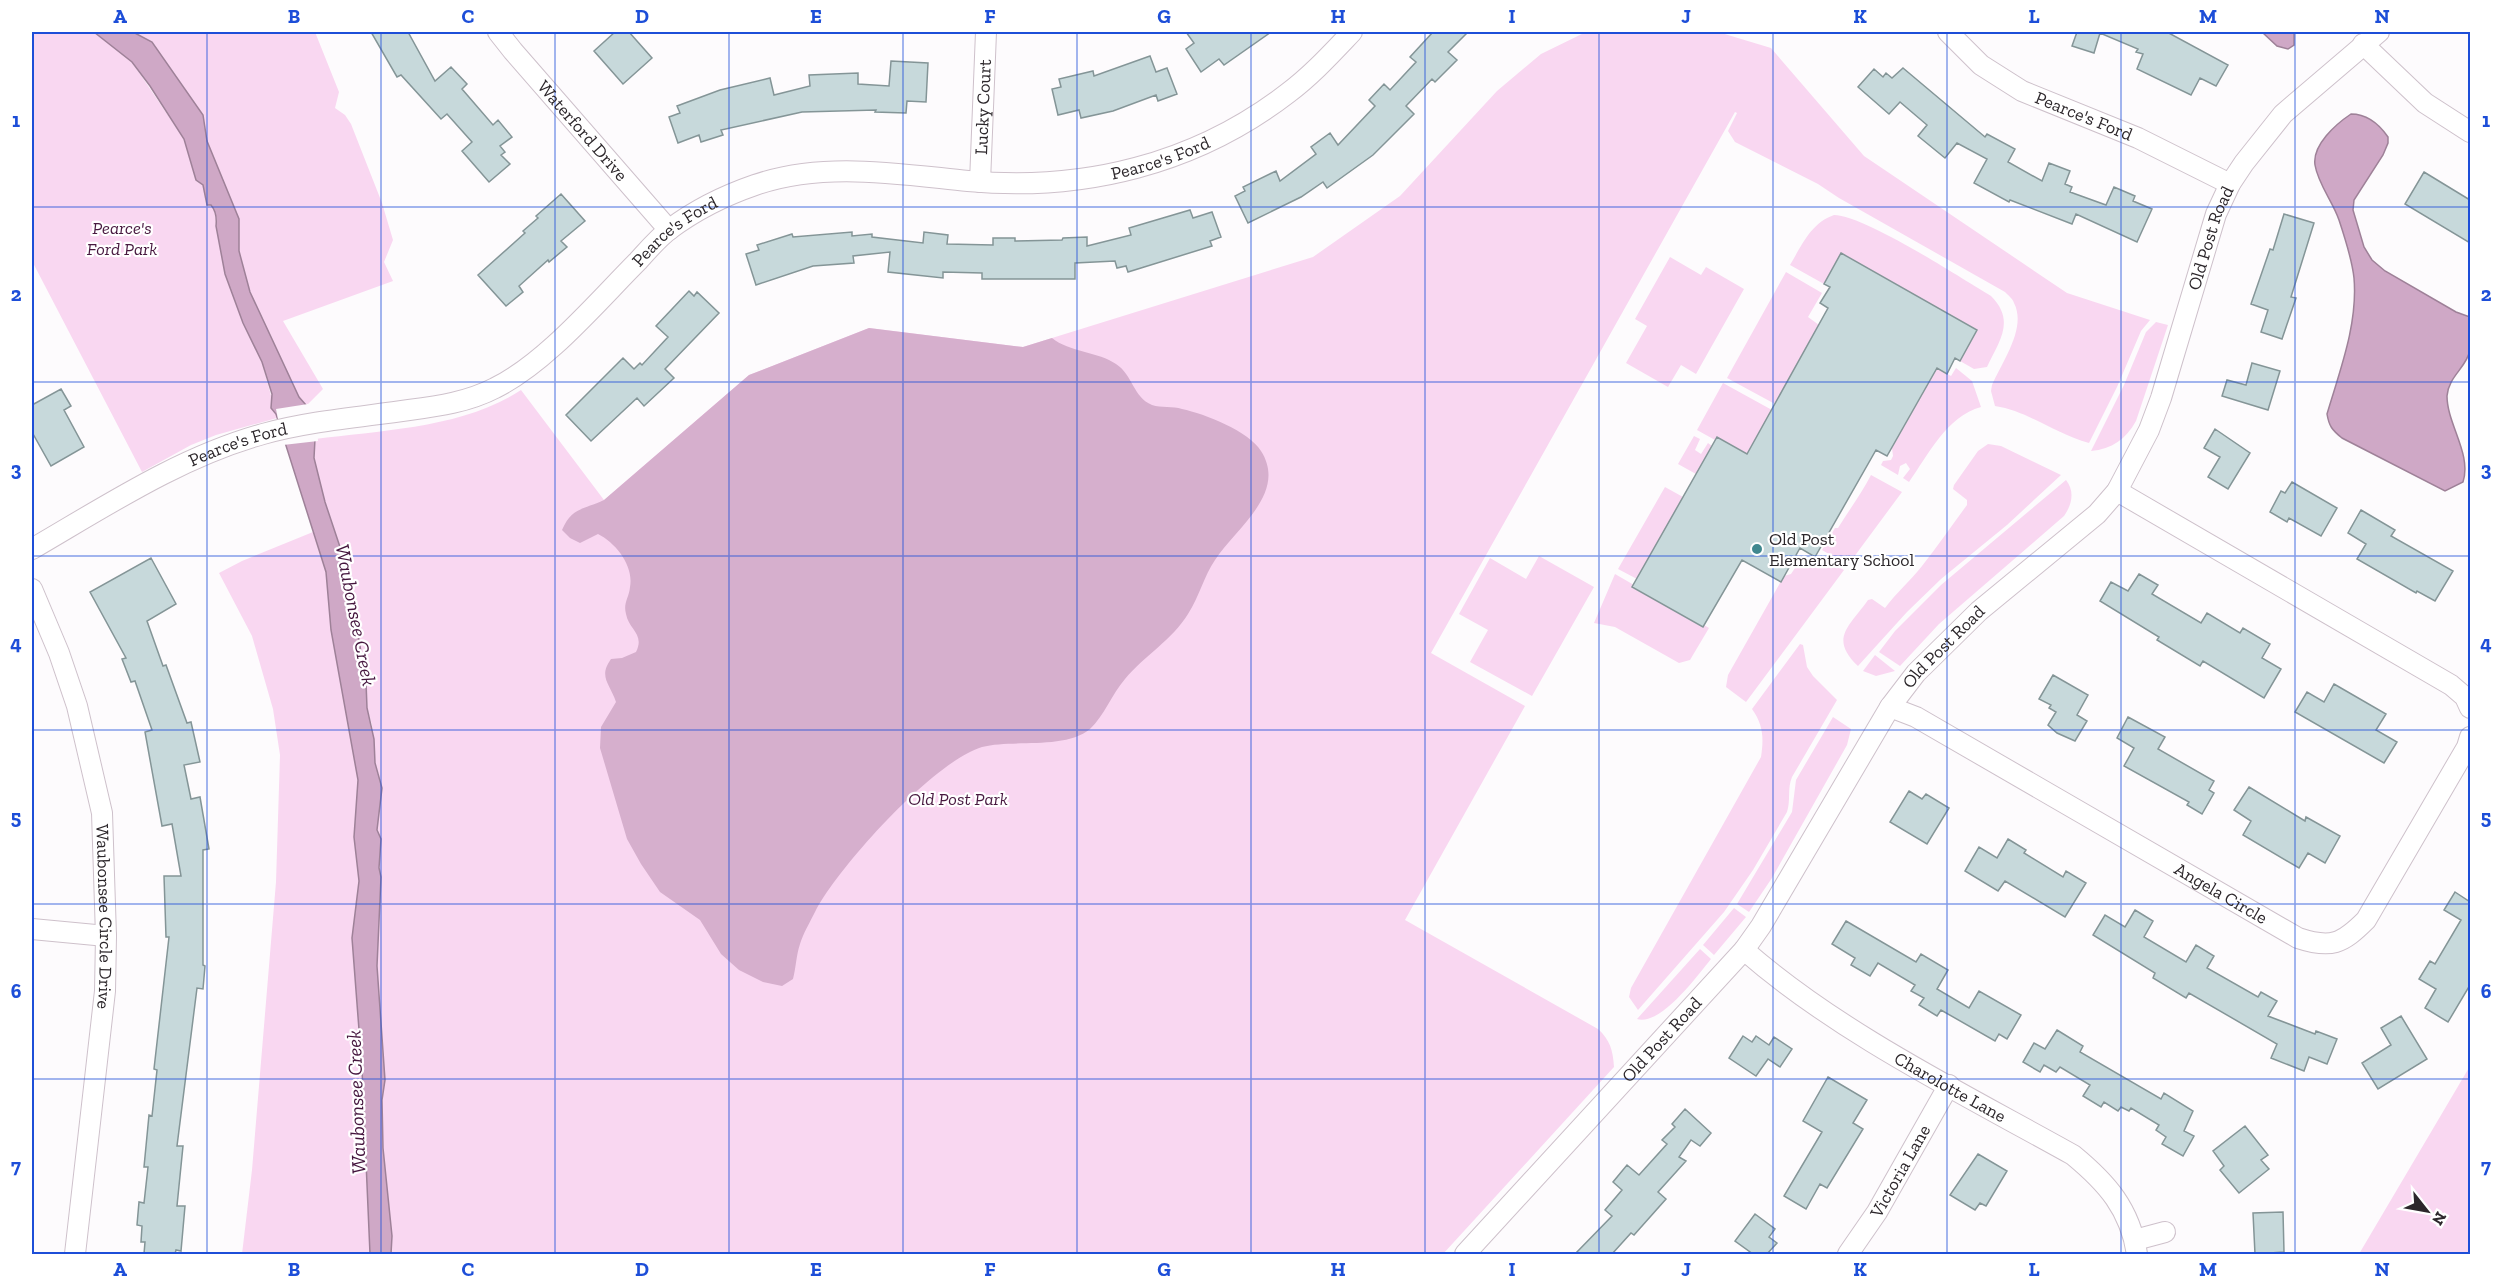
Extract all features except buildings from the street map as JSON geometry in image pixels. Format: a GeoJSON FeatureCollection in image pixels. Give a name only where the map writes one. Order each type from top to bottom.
{"type":"FeatureCollection","features":[{"type":"Feature","properties":{"kind":"street","name":"Waterford Drive"},"geometry":{"type":"LineString","coordinates":[[498,32],[669,230]]}},
{"type":"Feature","properties":{"kind":"street","name":"Lucky Court"},"geometry":{"type":"LineString","coordinates":[[980,182],[986,32]]}},
{"type":"Feature","properties":{"kind":"street","name":"Pearce's Ford"},"geometry":{"type":"LineString","coordinates":[[32,549],[182,464],[218,448],[266,433],[456,403],[497,387],[539,359],[669,230],[710,206],[755,184],[796,175],[837,171],[980,182],[1043,184],[1089,180],[1133,170],[1171,158],[1216,139],[1254,118],[1291,91],[1323,63],[1352,32]]}},
{"type":"Feature","properties":{"kind":"street","name":"Pearce's Ford"},"geometry":{"type":"LineString","coordinates":[[1948,32],[1981,65],[2022,91],[2138,138],[2230,184]]}},
{"type":"Feature","properties":{"kind":"street","name":"Old Post Road"},"geometry":{"type":"LineString","coordinates":[[1465,1254],[1744,950],[1761,926],[1890,707],[1916,673],[1979,611],[2097,514],[2117,491],[2153,420],[2216,214],[2230,184],[2263,137],[2283,114],[2371,38]]}},
{"type":"Feature","properties":{"kind":"street"},"geometry":{"type":"LineString","coordinates":[[2371,38],[2425,103],[2470,132]]}},
{"type":"Feature","properties":{"kind":"street"},"geometry":{"type":"LineString","coordinates":[[2117,491],[2451,685],[2465,697],[2470,708]]}},
{"type":"Feature","properties":{"kind":"street","name":"Waubonsee Circle Drive"},"geometry":{"type":"LineString","coordinates":[[32,589],[59,653],[77,706],[102,813],[106,936],[105,991],[75,1254]]}},
{"type":"Feature","properties":{"kind":"street","name":"Angela Circle"},"geometry":{"type":"LineString","coordinates":[[1890,707],[1916,717],[2298,938],[2317,944],[2334,944],[2350,936],[2366,920],[2467,747],[2470,736]]}},
{"type":"Feature","properties":{"kind":"street"},"geometry":{"type":"LineString","coordinates":[[32,929],[106,936]]}},
{"type":"Feature","properties":{"kind":"street","name":"Charolotte Lane"},"geometry":{"type":"LineString","coordinates":[[1744,950],[1805,999],[1948,1085],[2073,1155],[2099,1176],[2127,1218],[2136,1247],[2165,1232]]}},
{"type":"Feature","properties":{"kind":"street","name":"Victoria Lane"},"geometry":{"type":"LineString","coordinates":[[1848,1254],[1877,1212],[1948,1085]]}},
{"type":"Feature","properties":{"kind":"green space","name":"Pearce's Ford Park"},"geometry":{"type":"Polygon","coordinates":[[[32,32],[94,32],[132,62],[184,139],[196,180],[203,185],[206,204],[211,205],[215,212],[225,274],[243,323],[262,362],[277,418],[216,435],[191,445],[142,472],[32,261],[32,32]]]}},
{"type":"Feature","properties":{"kind":"green space"},"geometry":{"type":"Polygon","coordinates":[[[133,32],[315,32],[339,92],[335,108],[345,115],[351,124],[382,203],[393,240],[384,262],[393,281],[283,321],[323,389],[308,404],[304,404],[299,397],[250,292],[239,251],[239,219],[207,141],[203,115],[152,42],[133,32]]]}},
{"type":"Feature","properties":{"kind":"green space","name":"Old Post Park"},"geometry":{"type":"Polygon","coordinates":[[[1586,32],[1718,32],[1771,48],[1864,156],[2067,293],[2150,320],[2141,331],[2117,387],[2089,443],[2019,413],[1995,406],[1991,391],[1992,385],[2012,345],[2017,323],[2017,313],[2010,297],[1818,184],[1735,142],[1728,131],[1737,113],[1735,112],[1431,653],[1525,706],[1405,920],[1598,1029],[1610,1046],[1614,1067],[1443,1254],[391,1254],[392,1236],[383,1148],[382,1100],[385,1080],[377,966],[381,877],[379,868],[381,839],[377,830],[379,775],[375,763],[372,725],[367,708],[366,682],[357,628],[348,601],[351,593],[350,577],[325,502],[314,458],[315,439],[394,430],[448,420],[498,403],[521,390],[604,500],[749,375],[869,328],[1023,347],[1313,257],[1400,196],[1497,91],[1541,54],[1586,32]]]}},
{"type":"Feature","properties":{"kind":"green space"},"geometry":{"type":"Polygon","coordinates":[[[1834,215],[1867,225],[1889,236],[1991,296],[2003,314],[2004,323],[2000,340],[1987,367],[1974,369],[1960,361],[1977,330],[1841,254],[1824,284],[1790,265],[1813,229],[1834,215]]]}},
{"type":"Feature","properties":{"kind":"green space"},"geometry":{"type":"Polygon","coordinates":[[[1670,257],[1701,275],[1706,267],[1744,289],[1696,374],[1681,365],[1668,387],[1626,363],[1647,326],[1635,319],[1670,257]]]}},
{"type":"Feature","properties":{"kind":"green space"},"geometry":{"type":"Polygon","coordinates":[[[1786,272],[1822,293],[1808,317],[1819,325],[1775,404],[1727,378],[1786,272]]]}},
{"type":"Feature","properties":{"kind":"green space"},"geometry":{"type":"Polygon","coordinates":[[[2156,322],[2168,325],[2136,421],[2118,442],[2091,451],[2124,385],[2146,332],[2156,322]]]}},
{"type":"Feature","properties":{"kind":"green space"},"geometry":{"type":"Polygon","coordinates":[[[1937,368],[1951,376],[1956,368],[1972,381],[1981,407],[1958,419],[1948,428],[1909,482],[1903,478],[1910,469],[1906,463],[1900,466],[1898,475],[1881,465],[1883,461],[1891,460],[1892,448],[1937,368]]]}},
{"type":"Feature","properties":{"kind":"green space"},"geometry":{"type":"Polygon","coordinates":[[[1723,383],[1772,410],[1747,454],[1717,437],[1715,440],[1697,430],[1723,383]]]}},
{"type":"Feature","properties":{"kind":"green space"},"geometry":{"type":"Polygon","coordinates":[[[1694,436],[1700,439],[1695,450],[1701,454],[1708,443],[1712,446],[1696,474],[1678,464],[1694,436]]]}},
{"type":"Feature","properties":{"kind":"green space"},"geometry":{"type":"Polygon","coordinates":[[[1988,444],[2001,446],[2061,475],[2007,525],[1941,579],[1907,612],[1858,666],[1849,656],[1843,640],[1849,625],[1868,600],[1872,599],[1885,608],[1928,558],[1967,505],[1967,500],[1953,489],[1954,485],[1978,451],[1988,444]]]}},
{"type":"Feature","properties":{"kind":"green space"},"geometry":{"type":"Polygon","coordinates":[[[1871,475],[1902,492],[1848,565],[1822,550],[1871,475]]]}},
{"type":"Feature","properties":{"kind":"green space"},"geometry":{"type":"Polygon","coordinates":[[[2066,480],[2071,489],[2071,498],[2064,516],[1939,624],[1900,666],[1879,652],[1895,631],[1941,585],[2066,480]]]}},
{"type":"Feature","properties":{"kind":"green space"},"geometry":{"type":"Polygon","coordinates":[[[1665,487],[1683,497],[1637,579],[1618,569],[1665,487]]]}},
{"type":"Feature","properties":{"kind":"green space"},"geometry":{"type":"Polygon","coordinates":[[[313,532],[326,572],[331,630],[358,780],[354,837],[359,881],[352,938],[372,1254],[242,1254],[252,1170],[276,882],[280,755],[273,709],[252,636],[219,573],[242,561],[313,532]]]}},
{"type":"Feature","properties":{"kind":"green space"},"geometry":{"type":"Polygon","coordinates":[[[1539,556],[1594,587],[1532,696],[1470,662],[1488,630],[1459,614],[1490,558],[1526,579],[1539,556]]]}},
{"type":"Feature","properties":{"kind":"green space"},"geometry":{"type":"Polygon","coordinates":[[[1819,556],[1844,570],[1746,702],[1726,687],[1728,675],[1784,576],[1791,574],[1799,562],[1815,562],[1819,556]]]}},
{"type":"Feature","properties":{"kind":"green space"},"geometry":{"type":"Polygon","coordinates":[[[1615,574],[1634,585],[1633,588],[1703,627],[1704,625],[1709,628],[1690,660],[1679,663],[1615,627],[1594,623],[1615,574]]]}},
{"type":"Feature","properties":{"kind":"green space"},"geometry":{"type":"Polygon","coordinates":[[[1800,644],[1803,645],[1807,667],[1837,700],[1792,777],[1787,812],[1753,870],[1724,912],[1638,1010],[1629,997],[1631,988],[1761,757],[1762,732],[1752,709],[1800,644]]]}},
{"type":"Feature","properties":{"kind":"green space"},"geometry":{"type":"Polygon","coordinates":[[[1875,655],[1895,671],[1876,676],[1863,671],[1875,655]]]}},
{"type":"Feature","properties":{"kind":"green space"},"geometry":{"type":"Polygon","coordinates":[[[1833,717],[1851,729],[1847,745],[1772,878],[1749,912],[1737,904],[1792,812],[1796,780],[1833,717]]]}},
{"type":"Feature","properties":{"kind":"green space"},"geometry":{"type":"Polygon","coordinates":[[[1734,908],[1746,917],[1714,955],[1703,945],[1734,908]]]}},
{"type":"Feature","properties":{"kind":"green space"},"geometry":{"type":"Polygon","coordinates":[[[1700,949],[1711,959],[1688,987],[1657,1015],[1637,1019],[1700,949]]]}},
{"type":"Feature","properties":{"kind":"green space"},"geometry":{"type":"Polygon","coordinates":[[[2470,1066],[2470,1254],[2359,1254],[2470,1066]]]}},
{"type":"Feature","properties":{"kind":"shaded area"},"geometry":{"type":"Polygon","coordinates":[[[94,32],[133,32],[152,42],[203,115],[207,141],[239,219],[239,251],[250,292],[299,397],[313,413],[314,458],[325,502],[350,577],[351,593],[348,601],[357,628],[366,682],[367,708],[374,739],[375,763],[382,788],[377,830],[381,839],[379,868],[381,877],[377,966],[385,1080],[382,1100],[383,1148],[392,1236],[391,1254],[370,1254],[362,1069],[352,938],[359,881],[354,837],[358,780],[331,630],[326,572],[276,414],[271,408],[272,394],[262,362],[243,323],[225,274],[215,212],[211,205],[207,205],[203,185],[196,180],[184,139],[132,62],[94,32]]]}},
{"type":"Feature","properties":{"kind":"shaded area"},"geometry":{"type":"Polygon","coordinates":[[[2262,32],[2294,32],[2294,45],[2288,49],[2277,46],[2262,32]]]}},
{"type":"Feature","properties":{"kind":"shaded area"},"geometry":{"type":"Polygon","coordinates":[[[2351,114],[2372,121],[2388,137],[2383,155],[2354,200],[2353,210],[2364,247],[2372,260],[2385,271],[2456,312],[2470,317],[2470,350],[2448,389],[2447,396],[2448,407],[2462,450],[2465,471],[2463,482],[2445,491],[2342,438],[2332,428],[2327,414],[2351,330],[2355,295],[2354,278],[2344,234],[2319,179],[2315,157],[2326,136],[2351,114]]]}},
{"type":"Feature","properties":{"kind":"shaded area"},"geometry":{"type":"Polygon","coordinates":[[[869,328],[1023,347],[1052,338],[1059,343],[1116,364],[1126,374],[1141,397],[1152,405],[1178,408],[1202,415],[1237,430],[1261,451],[1268,466],[1268,481],[1264,496],[1256,510],[1211,566],[1192,607],[1181,623],[1125,679],[1100,718],[1090,729],[1067,740],[982,747],[938,773],[889,818],[844,869],[815,912],[801,940],[793,979],[782,986],[763,982],[739,970],[721,954],[700,920],[660,892],[627,839],[600,748],[601,727],[616,702],[605,676],[607,665],[611,659],[622,658],[636,652],[639,641],[625,610],[631,579],[622,556],[605,538],[598,534],[580,543],[570,538],[562,530],[574,513],[604,500],[749,375],[869,328]]]}},
{"type":"Feature","properties":{"kind":"pier"},"geometry":{"type":"Polygon","coordinates":[[[308,404],[316,412],[318,441],[283,445],[276,409],[308,404]]]}},
{"type":"Feature","properties":{"kind":"place","name":"Old Post Elementary School"},"geometry":{"type":"Point","coordinates":[1757,549]}},
{"type":"Feature","properties":{"kind":"water label","name":"Waubonsee Creek"},"geometry":{"type":"Point","coordinates":[356,615]}},
{"type":"Feature","properties":{"kind":"water label","name":"Waubonsee Creek"},"geometry":{"type":"Point","coordinates":[356,1102]}}]}
